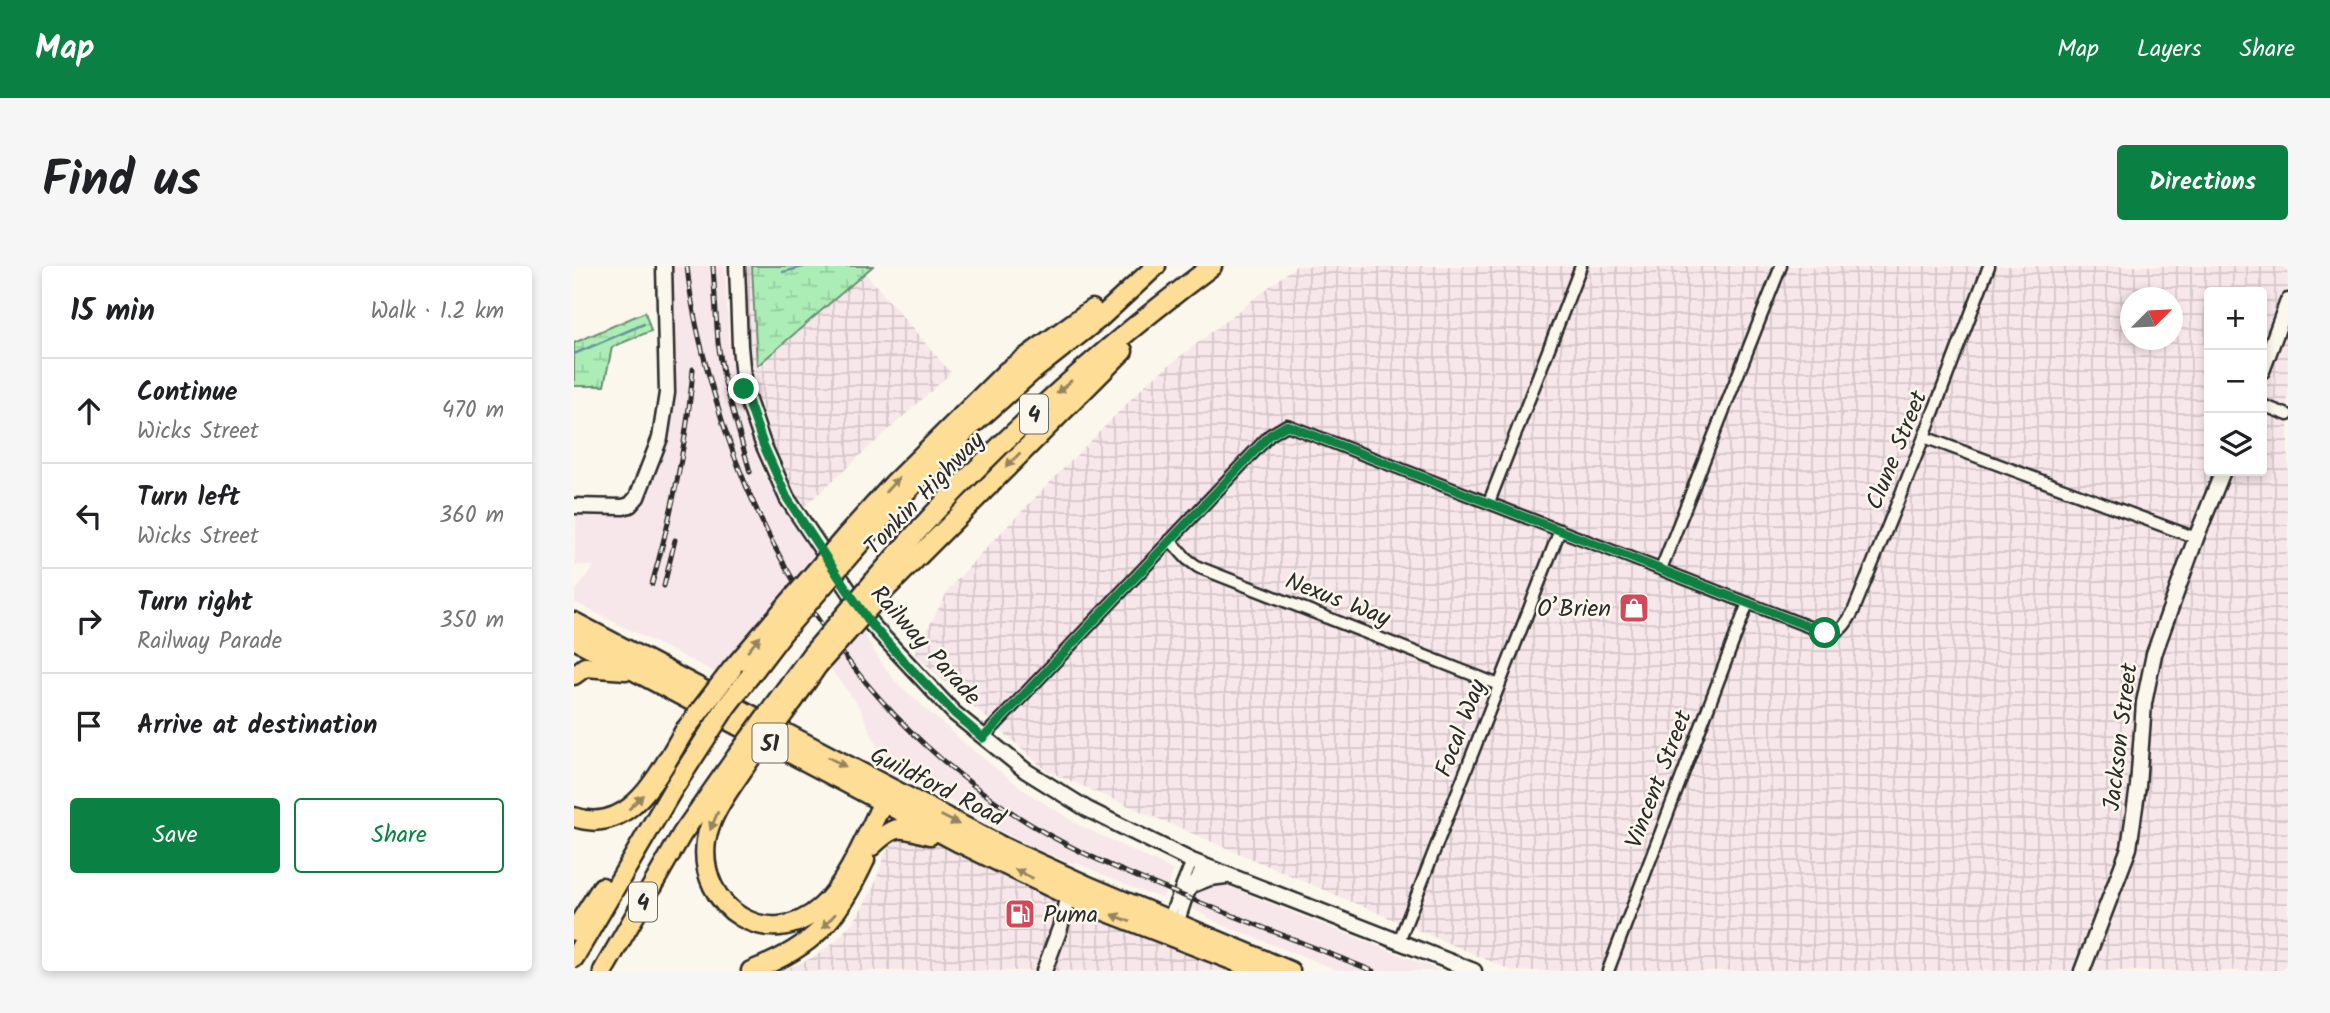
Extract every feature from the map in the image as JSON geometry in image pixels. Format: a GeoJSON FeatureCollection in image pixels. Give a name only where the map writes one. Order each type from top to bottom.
{"type":"FeatureCollection","features":[{"type":"Feature","properties":{"kind":"highway","name":"Tonkin Highway"},"geometry":{"type":"LineString","coordinates":[[574,958],[673,789],[726,707],[750,677],[780,625],[850,543],[901,497],[968,429],[1033,371],[1100,318],[1154,266]]}},
{"type":"Feature","properties":{"kind":"highway","name":"Tonkin Highway"},"geometry":{"type":"LineString","coordinates":[[603,971],[682,834],[742,759],[815,660],[878,586],[923,522],[1061,388],[1206,270]]}},
{"type":"Feature","properties":{"kind":"highway"},"geometry":{"type":"LineString","coordinates":[[574,817],[594,821],[629,809],[648,789],[685,730],[732,669],[780,625]]}},
{"type":"Feature","properties":{"kind":"highway"},"geometry":{"type":"LineString","coordinates":[[574,669],[580,636]]}},
{"type":"Feature","properties":{"kind":"highway","name":"Guildford Road"},"geometry":{"type":"LineString","coordinates":[[580,636],[629,670],[852,786],[890,798],[960,843],[1170,929],[1260,971]]}},
{"type":"Feature","properties":{"kind":"highway","name":"Guildford Road"},"geometry":{"type":"LineString","coordinates":[[580,636],[890,798],[1076,890]]}},
{"type":"Feature","properties":{"kind":"highway"},"geometry":{"type":"LineString","coordinates":[[574,675],[585,667],[629,670]]}},
{"type":"Feature","properties":{"kind":"highway"},"geometry":{"type":"LineString","coordinates":[[742,759],[706,839],[705,860],[707,875],[714,890],[732,913],[745,920],[771,927],[809,916],[823,906],[867,846],[895,828],[905,828],[960,843]]}},
{"type":"Feature","properties":{"kind":"highway"},"geometry":{"type":"LineString","coordinates":[[852,786],[862,797],[867,846]]}},
{"type":"Feature","properties":{"kind":"highway","name":"Tonkin Highway"},"geometry":{"type":"LineString","coordinates":[[574,931],[645,817],[673,789]]}},
{"type":"Feature","properties":{"kind":"highway"},"geometry":{"type":"LineString","coordinates":[[751,971],[773,963],[824,928],[849,893],[890,798]]}},
{"type":"Feature","properties":{"kind":"highway"},"geometry":{"type":"LineString","coordinates":[[609,971],[632,921]]}},
{"type":"Feature","properties":{"kind":"highway","name":"Guildford Road"},"geometry":{"type":"LineString","coordinates":[[1170,929],[1290,971]]}},
{"type":"Feature","properties":{"kind":"street"},"geometry":{"type":"LineString","coordinates":[[574,506],[630,505],[637,497],[660,438],[667,393],[664,266]]}},
{"type":"Feature","properties":{"kind":"street","name":"Railway Parade"},"geometry":{"type":"LineString","coordinates":[[737,266],[744,389],[763,444],[787,498],[872,625],[954,713],[1026,771],[1087,809],[1198,863],[1474,971]]}},
{"type":"Feature","properties":{"kind":"street"},"geometry":{"type":"LineString","coordinates":[[1489,502],[1581,266]]}},
{"type":"Feature","properties":{"kind":"street"},"geometry":{"type":"LineString","coordinates":[[1661,569],[1781,266]]}},
{"type":"Feature","properties":{"kind":"street","name":"Clune Street"},"geometry":{"type":"LineString","coordinates":[[1748,603],[1825,633],[1840,631],[1853,612],[1989,266]]}},
{"type":"Feature","properties":{"kind":"street"},"geometry":{"type":"LineString","coordinates":[[2267,358],[2288,301]]}},
{"type":"Feature","properties":{"kind":"street"},"geometry":{"type":"LineString","coordinates":[[2267,407],[2288,415]]}},
{"type":"Feature","properties":{"kind":"street"},"geometry":{"type":"LineString","coordinates":[[983,738],[1270,435],[1287,425],[1748,603]]}},
{"type":"Feature","properties":{"kind":"street"},"geometry":{"type":"LineString","coordinates":[[1924,437],[2196,538]]}},
{"type":"Feature","properties":{"kind":"street","name":"Jackson Street"},"geometry":{"type":"LineString","coordinates":[[2082,971],[2129,848],[2138,786],[2144,703],[2154,654],[2221,476]]}},
{"type":"Feature","properties":{"kind":"street","name":"Focal Way"},"geometry":{"type":"LineString","coordinates":[[1399,941],[1560,530]]}},
{"type":"Feature","properties":{"kind":"street","name":"Nexus Way"},"geometry":{"type":"LineString","coordinates":[[1170,540],[1198,567],[1499,685]]}},
{"type":"Feature","properties":{"kind":"street","name":"Vincent Street"},"geometry":{"type":"LineString","coordinates":[[1608,971],[1748,603]]}},
{"type":"Feature","properties":{"kind":"street"},"geometry":{"type":"LineString","coordinates":[[1170,929],[1192,885],[1198,863]]}},
{"type":"Feature","properties":{"kind":"street"},"geometry":{"type":"LineString","coordinates":[[1170,929],[1179,889],[1198,863]]}},
{"type":"Feature","properties":{"kind":"street"},"geometry":{"type":"LineString","coordinates":[[1192,885],[1210,878],[1231,876]]}},
{"type":"Feature","properties":{"kind":"street"},"geometry":{"type":"LineString","coordinates":[[1044,971],[1076,890]]}},
{"type":"Feature","properties":{"kind":"shaded area"},"geometry":{"type":"Polygon","coordinates":[[[669,266],[725,266],[729,346],[739,404],[765,477],[822,569],[728,679],[574,602],[574,593],[594,566],[574,565],[577,512],[629,512],[648,491],[672,419],[669,266]]]}},
{"type":"Feature","properties":{"kind":"shaded area"},"geometry":{"type":"Polygon","coordinates":[[[737,266],[873,266],[865,273],[951,373],[797,513],[745,394],[737,266]]]}},
{"type":"Feature","properties":{"kind":"shaded area"},"geometry":{"type":"Polygon","coordinates":[[[1296,266],[2288,266],[2288,971],[1513,971],[1047,771],[914,654],[949,589],[1149,381],[1296,266]]]}},
{"type":"Feature","properties":{"kind":"shaded area"},"geometry":{"type":"Polygon","coordinates":[[[861,629],[895,681],[969,747],[1024,790],[1077,824],[1173,870],[1163,898],[1034,848],[1006,834],[892,764],[878,749],[859,706],[829,667],[861,629]]]}},
{"type":"Feature","properties":{"kind":"shaded area"},"geometry":{"type":"Polygon","coordinates":[[[905,833],[960,843],[1260,971],[781,971],[814,957],[836,941],[856,918],[874,887],[885,852],[905,833]]]}},
{"type":"Feature","properties":{"kind":"shaded area"},"geometry":{"type":"Polygon","coordinates":[[[1220,882],[1441,971],[1340,971],[1222,925],[1190,907],[1197,889],[1220,882]]]}},
{"type":"Feature","properties":{"kind":"green space"},"geometry":{"type":"Polygon","coordinates":[[[752,266],[873,266],[757,366],[752,266]]]}},
{"type":"Feature","properties":{"kind":"green space"},"geometry":{"type":"Polygon","coordinates":[[[645,312],[651,331],[612,347],[604,386],[574,386],[574,343],[645,312]]]}},
{"type":"Feature","properties":{"kind":"waterway"},"geometry":{"type":"LineString","coordinates":[[783,272],[807,266]]}},
{"type":"Feature","properties":{"kind":"waterway"},"geometry":{"type":"LineString","coordinates":[[574,354],[644,324]]}},
{"type":"Feature","properties":{"kind":"railway"},"geometry":{"type":"LineString","coordinates":[[687,266],[697,328],[713,390],[735,458],[763,524],[797,586],[836,645],[881,700],[932,750],[987,795],[1047,834],[1133,875],[1373,971]]}},
{"type":"Feature","properties":{"kind":"railway"},"geometry":{"type":"LineString","coordinates":[[713,266],[718,343],[724,379],[750,472]]}},
{"type":"Feature","properties":{"kind":"railway"},"geometry":{"type":"LineString","coordinates":[[652,584],[678,478],[693,369]]}},
{"type":"Feature","properties":{"kind":"railway"},"geometry":{"type":"LineString","coordinates":[[664,586],[675,540]]}},
{"type":"Feature","properties":{"kind":"place","name":"O’Brien"},"geometry":{"type":"Point","coordinates":[1634,608]}},
{"type":"Feature","properties":{"kind":"place","name":"Puma"},"geometry":{"type":"Point","coordinates":[1020,914]}},
{"type":"Feature","properties":{"kind":"route"},"geometry":{"type":"LineString","coordinates":[[744,389],[763,444],[787,498],[848,591],[872,625],[901,658],[954,713],[983,738],[1270,435],[1287,425],[1825,633]]}}]}
